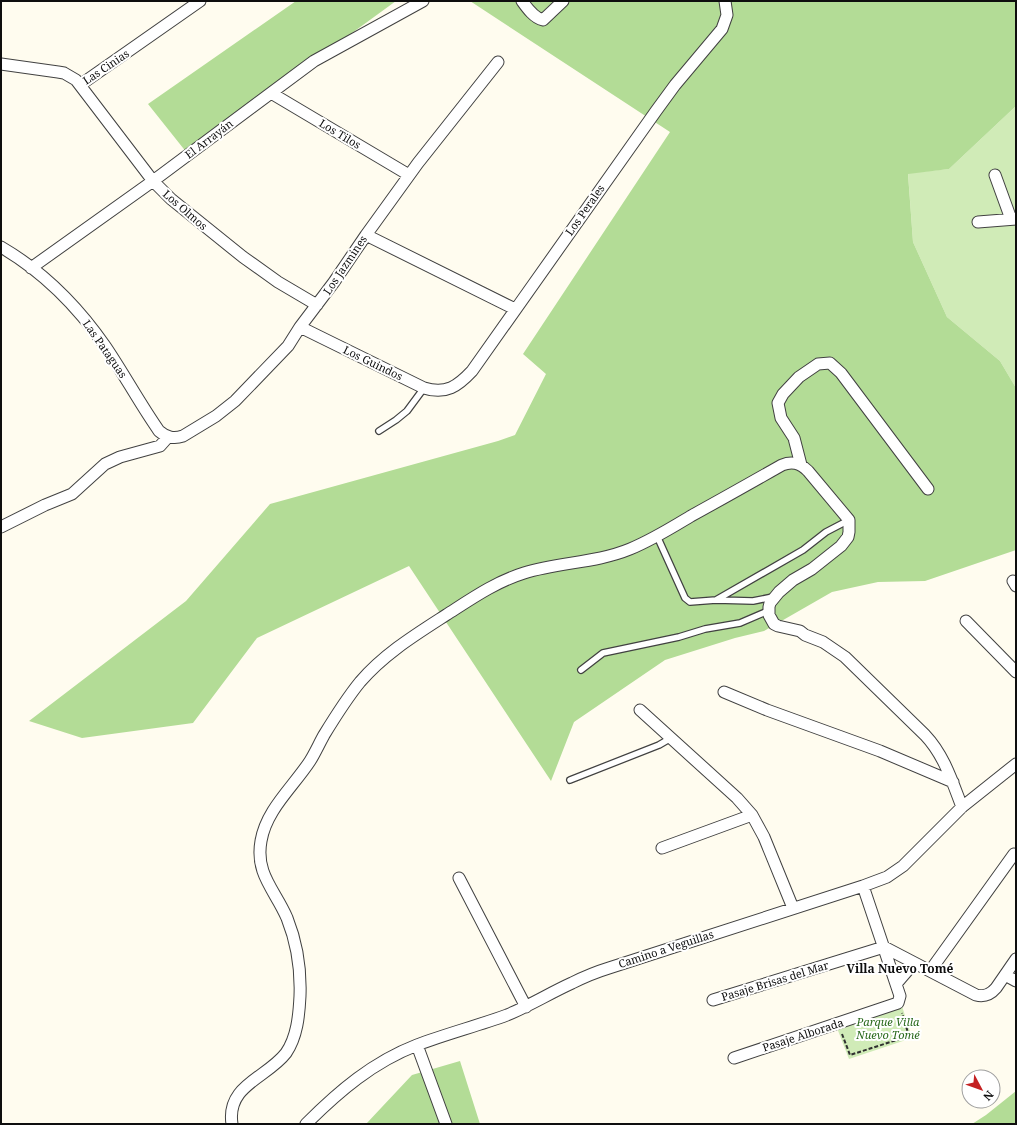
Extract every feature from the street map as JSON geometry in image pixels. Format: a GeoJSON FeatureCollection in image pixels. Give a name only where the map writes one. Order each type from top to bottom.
{"type":"FeatureCollection","features":[{"type":"Feature","properties":{"kind":"street","name":"Las Cinias"},"geometry":{"type":"LineString","coordinates":[[1,64],[64,73],[80,85],[200,1]]}},
{"type":"Feature","properties":{"kind":"street","name":"El Arrayán"},"geometry":{"type":"LineString","coordinates":[[31,268],[153,181],[314,61],[423,1]]}},
{"type":"Feature","properties":{"kind":"street"},"geometry":{"type":"LineString","coordinates":[[522,1],[538,19],[543,20],[563,1]]}},
{"type":"Feature","properties":{"kind":"street","name":"Los Perales"},"geometry":{"type":"LineString","coordinates":[[449,389],[459,384],[472,371],[675,85],[722,29],[727,15],[725,1]]}},
{"type":"Feature","properties":{"kind":"street","name":"Los Jazmines"},"geometry":{"type":"LineString","coordinates":[[168,437],[178,438],[183,436],[216,416],[235,402],[288,346],[409,175],[498,62]]}},
{"type":"Feature","properties":{"kind":"street","name":"Los Olmos"},"geometry":{"type":"LineString","coordinates":[[80,85],[153,181],[171,200],[243,258],[278,282],[317,305]]}},
{"type":"Feature","properties":{"kind":"street","name":"Los Tilos"},"geometry":{"type":"LineString","coordinates":[[271,93],[409,175]]}},
{"type":"Feature","properties":{"kind":"street"},"geometry":{"type":"LineString","coordinates":[[978,222],[1014,219],[995,175]]}},
{"type":"Feature","properties":{"kind":"street"},"geometry":{"type":"LineString","coordinates":[[366,235],[515,309]]}},
{"type":"Feature","properties":{"kind":"street"},"geometry":{"type":"LineString","coordinates":[[1,247],[31,268]]}},
{"type":"Feature","properties":{"kind":"street","name":"Las Pataguas"},"geometry":{"type":"LineString","coordinates":[[31,268],[61,294],[92,328],[159,431],[168,437]]}},
{"type":"Feature","properties":{"kind":"street","name":"Los Guindos"},"geometry":{"type":"LineString","coordinates":[[300,327],[424,388],[436,390],[449,389]]}},
{"type":"Feature","properties":{"kind":"street"},"geometry":{"type":"LineString","coordinates":[[800,465],[794,438],[781,418],[778,404],[783,394],[799,377],[818,364],[830,363],[841,373],[928,490]]}},
{"type":"Feature","properties":{"kind":"street"},"geometry":{"type":"LineString","coordinates":[[1,526],[72,494],[105,464],[120,457],[160,446],[168,437]]}},
{"type":"Feature","properties":{"kind":"street"},"geometry":{"type":"LineString","coordinates":[[232,1124],[232,1112],[237,1097],[246,1085],[273,1066],[285,1053],[296,1032],[300,979],[296,947],[283,909],[266,880],[260,853],[263,831],[274,809],[302,772],[348,698],[374,667],[398,646],[490,587],[510,578],[531,571],[598,559],[616,554],[656,536],[782,465],[791,462],[800,465],[808,470],[849,520],[849,532],[848,537],[841,546],[812,569],[794,580],[775,596],[770,603],[768,611],[771,620],[778,626],[800,631],[805,635],[823,642],[845,657],[931,741],[940,755],[962,807]]}},
{"type":"Feature","properties":{"kind":"street"},"geometry":{"type":"LineString","coordinates":[[966,621],[1016,672]]}},
{"type":"Feature","properties":{"kind":"street"},"geometry":{"type":"LineString","coordinates":[[724,692],[767,710],[880,751],[952,782]]}},
{"type":"Feature","properties":{"kind":"street"},"geometry":{"type":"LineString","coordinates":[[640,710],[737,798],[752,815],[762,832],[793,908]]}},
{"type":"Feature","properties":{"kind":"street","name":"Camino a Veguillas"},"geometry":{"type":"LineString","coordinates":[[306,1124],[338,1093],[353,1081],[385,1060],[417,1045],[526,1007],[572,983],[609,968],[887,877],[903,866],[962,807],[1016,764]]}},
{"type":"Feature","properties":{"kind":"street"},"geometry":{"type":"LineString","coordinates":[[662,848],[752,815]]}},
{"type":"Feature","properties":{"kind":"street"},"geometry":{"type":"LineString","coordinates":[[930,971],[1014,854]]}},
{"type":"Feature","properties":{"kind":"street"},"geometry":{"type":"LineString","coordinates":[[459,878],[526,1007]]}},
{"type":"Feature","properties":{"kind":"street","name":"Pasaje Alborada"},"geometry":{"type":"LineString","coordinates":[[734,1058],[896,1004],[900,998],[863,886]]}},
{"type":"Feature","properties":{"kind":"street"},"geometry":{"type":"LineString","coordinates":[[884,947],[980,996],[988,995],[992,992],[1016,959]]}},
{"type":"Feature","properties":{"kind":"street","name":"Pasaje Brisas del Mar"},"geometry":{"type":"LineString","coordinates":[[713,1000],[884,947]]}},
{"type":"Feature","properties":{"kind":"street"},"geometry":{"type":"LineString","coordinates":[[896,984],[914,963]]}},
{"type":"Feature","properties":{"kind":"street"},"geometry":{"type":"LineString","coordinates":[[1005,975],[1016,981]]}},
{"type":"Feature","properties":{"kind":"street"},"geometry":{"type":"LineString","coordinates":[[417,1045],[446,1124]]}},
{"type":"Feature","properties":{"kind":"lane"},"geometry":{"type":"LineString","coordinates":[[379,431],[407,411],[424,388]]}},
{"type":"Feature","properties":{"kind":"lane"},"geometry":{"type":"LineString","coordinates":[[716,600],[803,550],[826,532],[849,520]]}},
{"type":"Feature","properties":{"kind":"lane"},"geometry":{"type":"LineString","coordinates":[[656,536],[685,598],[690,602],[716,600],[753,601],[775,596]]}},
{"type":"Feature","properties":{"kind":"lane"},"geometry":{"type":"LineString","coordinates":[[581,670],[603,653],[678,637],[705,629],[740,623],[768,611]]}},
{"type":"Feature","properties":{"kind":"lane"},"geometry":{"type":"LineString","coordinates":[[570,780],[659,745],[671,738]]}},
{"type":"Feature","properties":{"kind":"path"},"geometry":{"type":"LineString","coordinates":[[838,1023],[850,1055],[909,1036],[901,1010],[898,1011]]}},
{"type":"Feature","properties":{"kind":"green space"},"geometry":{"type":"Polygon","coordinates":[[[296,1],[396,1],[187,153],[148,104],[296,1]]]}},
{"type":"Feature","properties":{"kind":"green space"},"geometry":{"type":"Polygon","coordinates":[[[470,1],[1016,1],[1016,106],[949,169],[908,174],[913,242],[947,317],[1000,361],[1016,388],[1016,550],[925,581],[878,582],[832,592],[764,631],[735,638],[665,660],[574,722],[551,781],[409,566],[257,638],[193,723],[82,738],[29,721],[186,601],[270,504],[515,435],[546,374],[523,354],[670,132],[470,1]]]}},
{"type":"Feature","properties":{"kind":"green space"},"geometry":{"type":"Polygon","coordinates":[[[1016,106],[1016,388],[1000,361],[947,317],[913,242],[908,173],[949,169],[1016,106]]]}},
{"type":"Feature","properties":{"kind":"green space","name":"Parque Villa Nuevo Tomé"},"geometry":{"type":"Polygon","coordinates":[[[902,1006],[912,1038],[849,1059],[837,1028],[902,1006]]]}},
{"type":"Feature","properties":{"kind":"green space"},"geometry":{"type":"Polygon","coordinates":[[[460,1061],[480,1124],[366,1124],[412,1075],[460,1061]]]}},
{"type":"Feature","properties":{"kind":"green space"},"geometry":{"type":"Polygon","coordinates":[[[1016,1091],[1016,1124],[972,1124],[994,1109],[1001,1109],[1001,1103],[1016,1091]]]}},
{"type":"Feature","properties":{"kind":"district","name":"Villa Nuevo Tomé"},"geometry":{"type":"Point","coordinates":[900,969]}}]}
